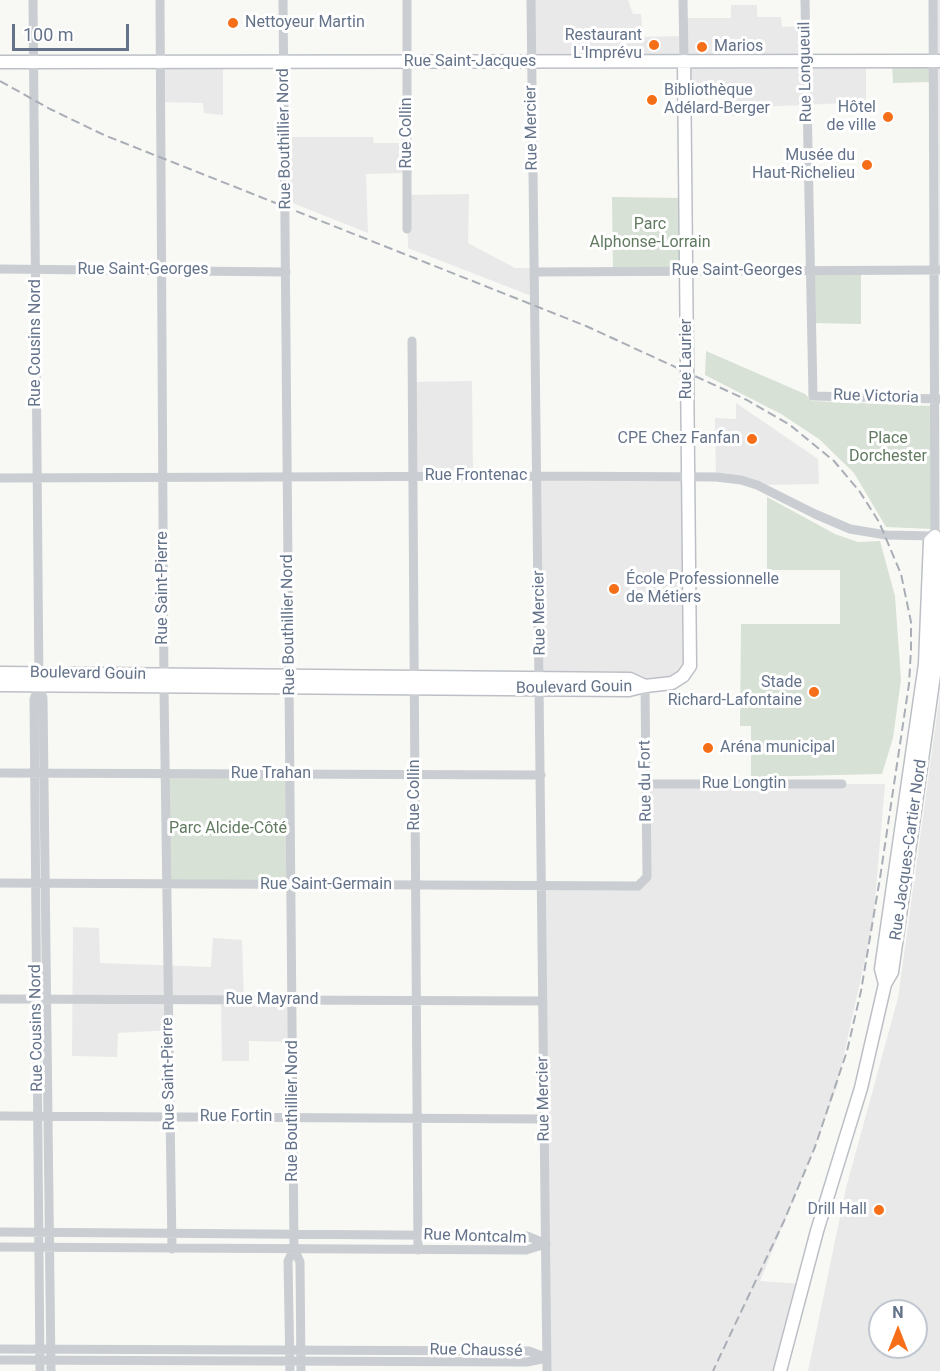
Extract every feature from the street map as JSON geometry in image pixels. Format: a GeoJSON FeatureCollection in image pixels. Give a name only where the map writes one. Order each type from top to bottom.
{"type":"FeatureCollection","features":[{"type":"Feature","properties":{"kind":"street","name":"Rue Cousins Nord"},"geometry":{"type":"LineString","coordinates":[[33,0],[39,679],[34,699],[39,773],[41,999],[37,1116],[40,1371]]}},
{"type":"Feature","properties":{"kind":"street","name":"Rue Saint-Pierre"},"geometry":{"type":"LineString","coordinates":[[160,0],[164,681],[172,1249]]}},
{"type":"Feature","properties":{"kind":"street","name":"Rue Bouthillier Nord"},"geometry":{"type":"LineString","coordinates":[[283,0],[294,1249],[300,1262],[301,1366]]}},
{"type":"Feature","properties":{"kind":"street","name":"Rue Collin"},"geometry":{"type":"LineString","coordinates":[[407,0],[407,230]]}},
{"type":"Feature","properties":{"kind":"street","name":"Rue Mercier"},"geometry":{"type":"LineString","coordinates":[[531,0],[547,1371]]}},
{"type":"Feature","properties":{"kind":"street","name":"Rue Laurier"},"geometry":{"type":"LineString","coordinates":[[645,686],[672,683],[683,676],[690,666],[683,0]]}},
{"type":"Feature","properties":{"kind":"street","name":"Rue Longueuil"},"geometry":{"type":"LineString","coordinates":[[805,0],[813,396]]}},
{"type":"Feature","properties":{"kind":"street","name":"Rue Jacques-Cartier Nord"},"geometry":{"type":"LineString","coordinates":[[780,1371],[817,1231],[861,1088],[885,984],[882,969],[924,676],[930,541],[938,536],[937,61],[933,0]]}},
{"type":"Feature","properties":{"kind":"street","name":"Rue Saint-Jacques"},"geometry":{"type":"LineString","coordinates":[[0,62],[937,61]]}},
{"type":"Feature","properties":{"kind":"street","name":"Rue Saint-Georges"},"geometry":{"type":"LineString","coordinates":[[0,269],[286,272]]}},
{"type":"Feature","properties":{"kind":"street","name":"Rue Saint-Georges"},"geometry":{"type":"LineString","coordinates":[[534,272],[938,270]]}},
{"type":"Feature","properties":{"kind":"street","name":"Rue Collin"},"geometry":{"type":"LineString","coordinates":[[412,341],[418,1250]]}},
{"type":"Feature","properties":{"kind":"street","name":"Rue Victoria"},"geometry":{"type":"LineString","coordinates":[[813,396],[938,399]]}},
{"type":"Feature","properties":{"kind":"street","name":"Rue Frontenac"},"geometry":{"type":"LineString","coordinates":[[0,478],[688,476],[741,480],[757,485],[850,529],[885,535],[938,536]]}},
{"type":"Feature","properties":{"kind":"street","name":"Boulevard Gouin"},"geometry":{"type":"LineString","coordinates":[[0,673],[39,679],[540,684],[629,690],[645,686]]}},
{"type":"Feature","properties":{"kind":"street","name":"Boulevard Gouin"},"geometry":{"type":"LineString","coordinates":[[0,685],[39,679]]}},
{"type":"Feature","properties":{"kind":"street","name":"Rue du Fort"},"geometry":{"type":"LineString","coordinates":[[645,686],[647,877]]}},
{"type":"Feature","properties":{"kind":"street","name":"Rue Trahan"},"geometry":{"type":"LineString","coordinates":[[0,773],[541,775]]}},
{"type":"Feature","properties":{"kind":"street","name":"Rue Longtin"},"geometry":{"type":"LineString","coordinates":[[646,784],[842,784]]}},
{"type":"Feature","properties":{"kind":"street","name":"Rue Saint-Germain"},"geometry":{"type":"LineString","coordinates":[[0,883],[638,886],[647,877]]}},
{"type":"Feature","properties":{"kind":"street","name":"Rue Mayrand"},"geometry":{"type":"LineString","coordinates":[[0,999],[543,1001]]}},
{"type":"Feature","properties":{"kind":"street","name":"Rue Cousins Nord"},"geometry":{"type":"LineString","coordinates":[[41,999],[48,1116],[51,1371]]}},
{"type":"Feature","properties":{"kind":"street","name":"Rue Fortin"},"geometry":{"type":"LineString","coordinates":[[0,1116],[544,1119]]}},
{"type":"Feature","properties":{"kind":"street","name":"Rue Montcalm"},"geometry":{"type":"LineString","coordinates":[[0,1232],[527,1236],[546,1244]]}},
{"type":"Feature","properties":{"kind":"street","name":"Rue Montcalm"},"geometry":{"type":"LineString","coordinates":[[0,1247],[526,1250],[546,1244]]}},
{"type":"Feature","properties":{"kind":"street","name":"Rue Bouthillier Nord"},"geometry":{"type":"LineString","coordinates":[[290,1366],[288,1261],[294,1249]]}},
{"type":"Feature","properties":{"kind":"street"},"geometry":{"type":"LineString","coordinates":[[170,1361],[171,1348]]}},
{"type":"Feature","properties":{"kind":"street","name":"Rue Chaussé"},"geometry":{"type":"LineString","coordinates":[[0,1349],[530,1351],[547,1358]]}},
{"type":"Feature","properties":{"kind":"street","name":"Rue Chaussé"},"geometry":{"type":"LineString","coordinates":[[421,1350],[421,1362]]}},
{"type":"Feature","properties":{"kind":"street","name":"Rue Chaussé"},"geometry":{"type":"LineString","coordinates":[[0,1360],[170,1361],[301,1366],[421,1362],[527,1362],[547,1358]]}},
{"type":"Feature","properties":{"kind":"shaded area"},"geometry":{"type":"Polygon","coordinates":[[[531,0],[628,0],[633,14],[641,14],[643,37],[683,36],[683,18],[731,18],[731,5],[757,5],[757,17],[781,17],[782,27],[805,26],[805,62],[933,61],[933,0],[940,0],[940,270],[935,270],[931,63],[866,64],[866,102],[760,107],[760,114],[731,116],[730,96],[685,97],[684,62],[532,62],[531,0]]]}},
{"type":"Feature","properties":{"kind":"shaded area"},"geometry":{"type":"Polygon","coordinates":[[[160,62],[223,62],[223,115],[204,113],[203,103],[160,102],[160,62]]]}},
{"type":"Feature","properties":{"kind":"shaded area"},"geometry":{"type":"Polygon","coordinates":[[[285,137],[373,137],[374,143],[407,143],[407,173],[366,174],[368,233],[285,200],[285,137]]]}},
{"type":"Feature","properties":{"kind":"shaded area"},"geometry":{"type":"Polygon","coordinates":[[[469,194],[468,243],[515,268],[534,268],[534,297],[408,248],[407,195],[469,194]]]}},
{"type":"Feature","properties":{"kind":"shaded area"},"geometry":{"type":"Polygon","coordinates":[[[472,381],[473,476],[413,476],[412,382],[472,381]]]}},
{"type":"Feature","properties":{"kind":"shaded area","name":"CPE Chez Fanfan"},"geometry":{"type":"Polygon","coordinates":[[[736,403],[818,459],[819,484],[757,485],[716,477],[715,418],[736,419],[736,403]]]}},
{"type":"Feature","properties":{"kind":"shaded area","name":"École Professionnelle de Métiers"},"geometry":{"type":"Polygon","coordinates":[[[538,476],[688,476],[690,666],[672,683],[540,678],[538,476]]]}},
{"type":"Feature","properties":{"kind":"shaded area"},"geometry":{"type":"Polygon","coordinates":[[[940,693],[940,1371],[808,1371],[846,1188],[898,998],[940,693]]]}},
{"type":"Feature","properties":{"kind":"shaded area"},"geometry":{"type":"Polygon","coordinates":[[[646,784],[885,784],[873,923],[837,1086],[815,1147],[760,1281],[803,1284],[780,1371],[547,1371],[542,886],[638,886],[647,877],[646,784]]]}},
{"type":"Feature","properties":{"kind":"shaded area"},"geometry":{"type":"Polygon","coordinates":[[[73,927],[99,928],[100,963],[211,967],[213,938],[242,940],[244,1000],[292,1000],[293,1042],[249,1041],[249,1061],[222,1061],[221,997],[168,1000],[173,1030],[118,1033],[117,1057],[72,1056],[73,927]]]}},
{"type":"Feature","properties":{"kind":"green space"},"geometry":{"type":"Polygon","coordinates":[[[932,63],[932,82],[893,83],[892,64],[932,63]]]}},
{"type":"Feature","properties":{"kind":"green space","name":"Parc Alphonse-Lorrain"},"geometry":{"type":"Polygon","coordinates":[[[612,197],[686,198],[687,271],[613,272],[612,197]]]}},
{"type":"Feature","properties":{"kind":"green space"},"geometry":{"type":"Polygon","coordinates":[[[861,270],[861,324],[811,323],[810,271],[861,270]]]}},
{"type":"Feature","properties":{"kind":"green space","name":"Place Dorchester"},"geometry":{"type":"Polygon","coordinates":[[[706,351],[805,394],[812,401],[932,406],[932,529],[886,527],[854,473],[819,439],[781,414],[705,375],[706,351]]]}},
{"type":"Feature","properties":{"kind":"green space","name":"Stade Richard-Lafontaine"},"geometry":{"type":"Polygon","coordinates":[[[767,497],[835,534],[858,542],[880,541],[895,596],[901,680],[893,738],[882,774],[751,777],[751,726],[740,726],[741,624],[840,624],[840,570],[767,570],[767,497]]]}},
{"type":"Feature","properties":{"kind":"green space","name":"Parc Alcide-Côté"},"geometry":{"type":"Polygon","coordinates":[[[165,773],[291,774],[292,885],[167,884],[165,773]]]}},
{"type":"Feature","properties":{"kind":"railway"},"geometry":{"type":"LineString","coordinates":[[0,81],[50,109],[104,135],[586,326],[747,400],[790,425],[834,461],[860,492],[879,522],[901,574],[911,622],[911,649],[909,684],[861,991],[847,1051],[815,1147],[784,1221],[713,1371]]}},
{"type":"Feature","properties":{"kind":"place","name":"Nettoyeur Martin"},"geometry":{"type":"Point","coordinates":[233,23]}},
{"type":"Feature","properties":{"kind":"place","name":"Restaurant L'Imprévu"},"geometry":{"type":"Point","coordinates":[654,45]}},
{"type":"Feature","properties":{"kind":"place","name":"Marios"},"geometry":{"type":"Point","coordinates":[702,47]}},
{"type":"Feature","properties":{"kind":"place","name":"Bibliothèque Adélard-Berger"},"geometry":{"type":"Point","coordinates":[652,100]}},
{"type":"Feature","properties":{"kind":"place","name":"Hôtel de ville"},"geometry":{"type":"Point","coordinates":[888,117]}},
{"type":"Feature","properties":{"kind":"place","name":"Musée du Haut-Richelieu"},"geometry":{"type":"Point","coordinates":[867,165]}},
{"type":"Feature","properties":{"kind":"place","name":"CPE Chez Fanfan"},"geometry":{"type":"Point","coordinates":[752,439]}},
{"type":"Feature","properties":{"kind":"place","name":"École Professionnelle de Métiers"},"geometry":{"type":"Point","coordinates":[614,589]}},
{"type":"Feature","properties":{"kind":"place","name":"Stade Richard-Lafontaine"},"geometry":{"type":"Point","coordinates":[814,692]}},
{"type":"Feature","properties":{"kind":"place","name":"Aréna municipal"},"geometry":{"type":"Point","coordinates":[708,748]}},
{"type":"Feature","properties":{"kind":"place","name":"Drill Hall"},"geometry":{"type":"Point","coordinates":[879,1210]}}]}
